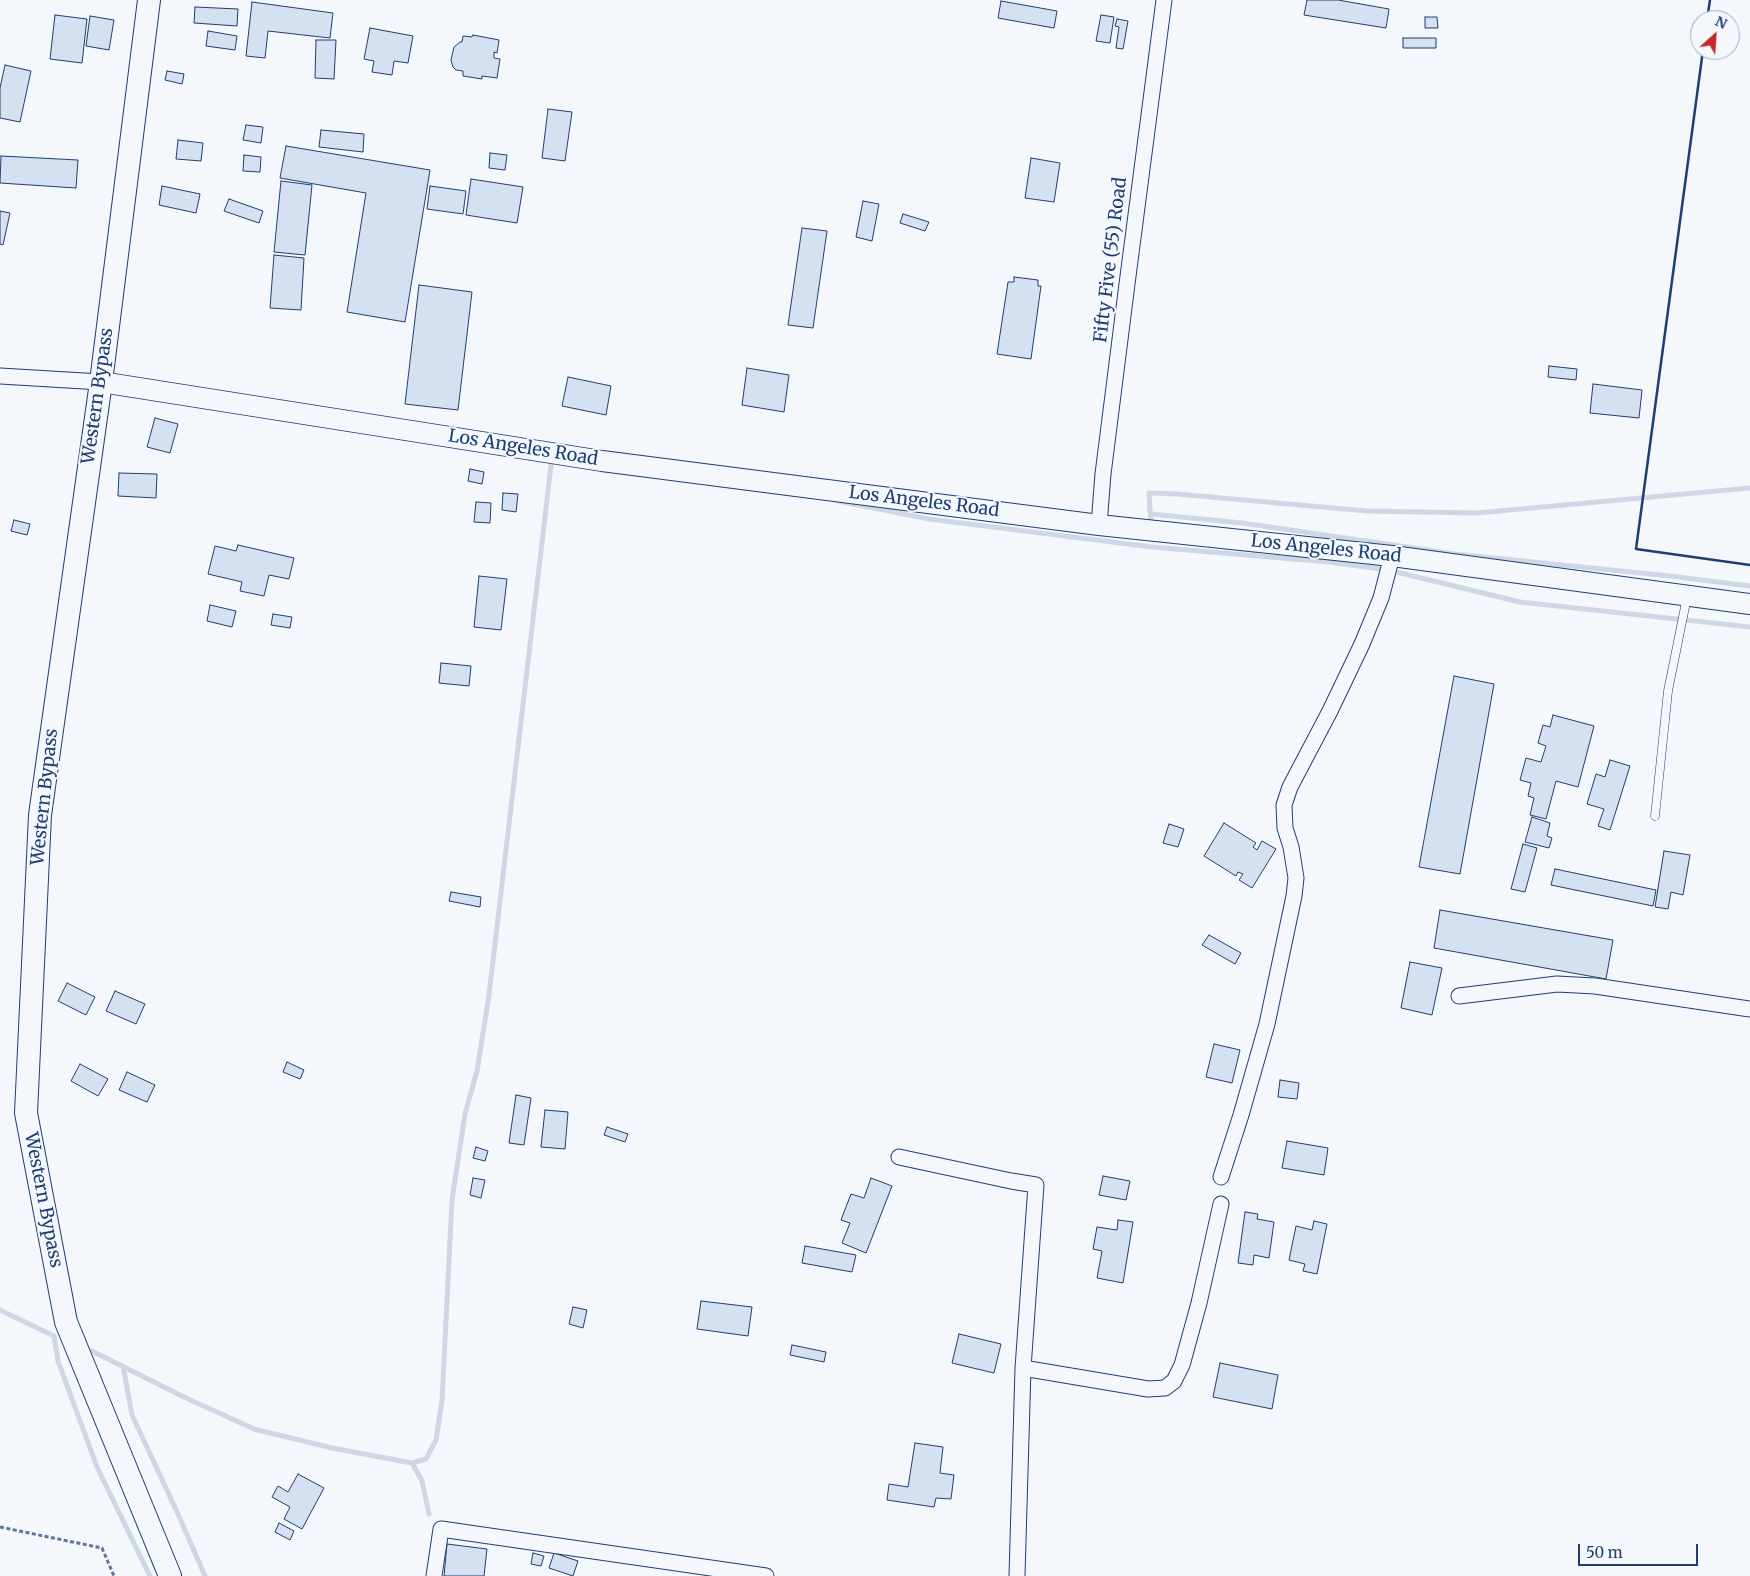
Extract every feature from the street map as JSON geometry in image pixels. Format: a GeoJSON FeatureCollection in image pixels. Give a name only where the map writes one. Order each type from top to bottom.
{"type":"FeatureCollection","features":[{"type":"Feature","properties":{"kind":"main road","name":"Western Bypass"},"geometry":{"type":"LineString","coordinates":[[149,0],[101,382],[40,815],[26,1113],[66,1322],[170,1576]]}},
{"type":"Feature","properties":{"kind":"main road","name":"Los Angeles Road"},"geometry":{"type":"LineString","coordinates":[[101,382],[602,461],[1099,525],[1392,556],[1750,604]]}},
{"type":"Feature","properties":{"kind":"street","name":"Fifty Five (55) Road"},"geometry":{"type":"LineString","coordinates":[[1099,525],[1103,474],[1126,284],[1164,0]]}},
{"type":"Feature","properties":{"kind":"street"},"geometry":{"type":"LineString","coordinates":[[0,376],[101,382]]}},
{"type":"Feature","properties":{"kind":"street"},"geometry":{"type":"LineString","coordinates":[[1221,1177],[1267,1024],[1294,896],[1296,878],[1291,847],[1285,828],[1284,805],[1290,787],[1330,711],[1362,644],[1381,598],[1392,556]]}},
{"type":"Feature","properties":{"kind":"street"},"geometry":{"type":"LineString","coordinates":[[1460,996],[1557,984],[1595,986],[1750,1009]]}},
{"type":"Feature","properties":{"kind":"street"},"geometry":{"type":"LineString","coordinates":[[899,1157],[1036,1185],[1024,1368],[1017,1576]]}},
{"type":"Feature","properties":{"kind":"street"},"geometry":{"type":"LineString","coordinates":[[1024,1368],[1148,1389],[1165,1388],[1174,1381],[1182,1364],[1199,1303],[1221,1204]]}},
{"type":"Feature","properties":{"kind":"street"},"geometry":{"type":"LineString","coordinates":[[434,1576],[441,1529],[766,1576]]}},
{"type":"Feature","properties":{"kind":"lane"},"geometry":{"type":"LineString","coordinates":[[1654,816],[1668,691],[1687,595]]}},
{"type":"Feature","properties":{"kind":"path"},"geometry":{"type":"LineString","coordinates":[[0,1527],[102,1548],[114,1576]]}},
{"type":"Feature","properties":{"kind":"building"},"geometry":{"type":"Polygon","coordinates":[[[1307,0],[1338,0],[1389,9],[1386,28],[1304,15],[1307,0]]]}},
{"type":"Feature","properties":{"kind":"building"},"geometry":{"type":"Polygon","coordinates":[[[1001,1],[1057,11],[1054,28],[998,18],[1001,1]]]}},
{"type":"Feature","properties":{"kind":"building"},"geometry":{"type":"Polygon","coordinates":[[[252,2],[333,13],[330,38],[268,31],[265,58],[246,56],[252,2]]]}},
{"type":"Feature","properties":{"kind":"building"},"geometry":{"type":"Polygon","coordinates":[[[195,7],[238,9],[237,26],[194,23],[195,7]]]}},
{"type":"Feature","properties":{"kind":"building"},"geometry":{"type":"Polygon","coordinates":[[[55,15],[87,19],[82,63],[50,59],[55,15]]]}},
{"type":"Feature","properties":{"kind":"building"},"geometry":{"type":"Polygon","coordinates":[[[1101,15],[1114,17],[1110,43],[1096,41],[1101,15]]]}},
{"type":"Feature","properties":{"kind":"building"},"geometry":{"type":"Polygon","coordinates":[[[90,16],[114,20],[109,50],[86,46],[90,16]]]}},
{"type":"Feature","properties":{"kind":"building"},"geometry":{"type":"Polygon","coordinates":[[[1425,17],[1437,17],[1438,28],[1425,28],[1425,17]]]}},
{"type":"Feature","properties":{"kind":"building"},"geometry":{"type":"Polygon","coordinates":[[[1117,19],[1128,21],[1123,49],[1116,48],[1119,27],[1115,26],[1117,19]]]}},
{"type":"Feature","properties":{"kind":"building"},"geometry":{"type":"Polygon","coordinates":[[[370,28],[413,36],[408,63],[394,61],[392,75],[372,72],[374,61],[364,59],[370,28]]]}},
{"type":"Feature","properties":{"kind":"building"},"geometry":{"type":"Polygon","coordinates":[[[208,31],[237,36],[235,50],[206,46],[208,31]]]}},
{"type":"Feature","properties":{"kind":"building"},"geometry":{"type":"Polygon","coordinates":[[[473,35],[499,40],[497,53],[494,52],[494,58],[500,59],[497,78],[482,76],[482,79],[463,76],[463,71],[456,70],[453,67],[451,60],[454,47],[462,42],[463,36],[472,37],[473,35]]]}},
{"type":"Feature","properties":{"kind":"building"},"geometry":{"type":"Polygon","coordinates":[[[1403,38],[1436,38],[1436,48],[1403,48],[1403,38]]]}},
{"type":"Feature","properties":{"kind":"building"},"geometry":{"type":"Polygon","coordinates":[[[316,40],[336,40],[334,79],[315,78],[316,40]]]}},
{"type":"Feature","properties":{"kind":"building"},"geometry":{"type":"Polygon","coordinates":[[[5,65],[31,71],[20,122],[0,118],[0,88],[5,65]]]}},
{"type":"Feature","properties":{"kind":"building"},"geometry":{"type":"Polygon","coordinates":[[[167,71],[184,74],[182,84],[165,80],[167,71]]]}},
{"type":"Feature","properties":{"kind":"building"},"geometry":{"type":"Polygon","coordinates":[[[548,109],[572,112],[565,161],[542,158],[548,109]]]}},
{"type":"Feature","properties":{"kind":"building"},"geometry":{"type":"Polygon","coordinates":[[[246,125],[263,127],[261,143],[243,140],[246,125]]]}},
{"type":"Feature","properties":{"kind":"building"},"geometry":{"type":"Polygon","coordinates":[[[321,130],[364,134],[363,152],[319,147],[321,130]]]}},
{"type":"Feature","properties":{"kind":"building"},"geometry":{"type":"Polygon","coordinates":[[[178,140],[203,143],[201,161],[176,159],[178,140]]]}},
{"type":"Feature","properties":{"kind":"building"},"geometry":{"type":"Polygon","coordinates":[[[286,146],[430,170],[405,322],[347,312],[366,193],[280,178],[286,146]]]}},
{"type":"Feature","properties":{"kind":"building"},"geometry":{"type":"Polygon","coordinates":[[[490,153],[507,155],[505,170],[489,168],[490,153]]]}},
{"type":"Feature","properties":{"kind":"building"},"geometry":{"type":"Polygon","coordinates":[[[244,155],[261,157],[260,172],[243,171],[244,155]]]}},
{"type":"Feature","properties":{"kind":"building"},"geometry":{"type":"Polygon","coordinates":[[[1,156],[78,160],[76,188],[0,183],[1,156]]]}},
{"type":"Feature","properties":{"kind":"building"},"geometry":{"type":"Polygon","coordinates":[[[1031,158],[1060,163],[1054,202],[1025,198],[1031,158]]]}},
{"type":"Feature","properties":{"kind":"building"},"geometry":{"type":"Polygon","coordinates":[[[471,179],[523,187],[517,223],[466,215],[471,179]]]}},
{"type":"Feature","properties":{"kind":"building"},"geometry":{"type":"Polygon","coordinates":[[[281,181],[312,185],[305,255],[274,252],[281,181]]]}},
{"type":"Feature","properties":{"kind":"building"},"geometry":{"type":"Polygon","coordinates":[[[162,186],[200,194],[196,213],[159,205],[162,186]]]}},
{"type":"Feature","properties":{"kind":"building"},"geometry":{"type":"Polygon","coordinates":[[[430,186],[466,191],[463,214],[427,209],[430,186]]]}},
{"type":"Feature","properties":{"kind":"building"},"geometry":{"type":"Polygon","coordinates":[[[229,199],[263,211],[259,223],[224,211],[229,199]]]}},
{"type":"Feature","properties":{"kind":"building"},"geometry":{"type":"Polygon","coordinates":[[[863,201],[879,204],[872,241],[856,237],[863,201]]]}},
{"type":"Feature","properties":{"kind":"building"},"geometry":{"type":"Polygon","coordinates":[[[0,211],[10,213],[3,245],[0,244],[0,211]]]}},
{"type":"Feature","properties":{"kind":"building"},"geometry":{"type":"Polygon","coordinates":[[[903,214],[929,222],[925,231],[900,223],[903,214]]]}},
{"type":"Feature","properties":{"kind":"building"},"geometry":{"type":"Polygon","coordinates":[[[802,228],[827,231],[813,328],[788,325],[802,228]]]}},
{"type":"Feature","properties":{"kind":"building"},"geometry":{"type":"Polygon","coordinates":[[[274,255],[304,258],[301,310],[270,308],[274,255]]]}},
{"type":"Feature","properties":{"kind":"building"},"geometry":{"type":"Polygon","coordinates":[[[1014,277],[1038,280],[1038,286],[1041,286],[1031,359],[997,354],[1008,282],[1014,282],[1014,277]]]}},
{"type":"Feature","properties":{"kind":"building"},"geometry":{"type":"Polygon","coordinates":[[[419,285],[472,292],[458,410],[405,404],[419,285]]]}},
{"type":"Feature","properties":{"kind":"building"},"geometry":{"type":"Polygon","coordinates":[[[1549,366],[1577,369],[1576,380],[1548,377],[1549,366]]]}},
{"type":"Feature","properties":{"kind":"building"},"geometry":{"type":"Polygon","coordinates":[[[747,368],[789,375],[784,412],[742,405],[747,368]]]}},
{"type":"Feature","properties":{"kind":"building"},"geometry":{"type":"Polygon","coordinates":[[[568,377],[611,386],[606,415],[562,406],[568,377]]]}},
{"type":"Feature","properties":{"kind":"building"},"geometry":{"type":"Polygon","coordinates":[[[1593,384],[1642,390],[1639,418],[1590,413],[1593,384]]]}},
{"type":"Feature","properties":{"kind":"building"},"geometry":{"type":"Polygon","coordinates":[[[155,418],[178,424],[170,453],[147,447],[155,418]]]}},
{"type":"Feature","properties":{"kind":"building"},"geometry":{"type":"Polygon","coordinates":[[[470,469],[484,472],[482,484],[468,481],[470,469]]]}},
{"type":"Feature","properties":{"kind":"building"},"geometry":{"type":"Polygon","coordinates":[[[119,473],[157,474],[156,498],[118,496],[119,473]]]}},
{"type":"Feature","properties":{"kind":"building"},"geometry":{"type":"Polygon","coordinates":[[[503,493],[518,494],[516,512],[502,510],[503,493]]]}},
{"type":"Feature","properties":{"kind":"building"},"geometry":{"type":"Polygon","coordinates":[[[476,502],[491,503],[490,523],[474,522],[476,502]]]}},
{"type":"Feature","properties":{"kind":"building"},"geometry":{"type":"Polygon","coordinates":[[[14,520],[30,524],[27,535],[11,531],[14,520]]]}},
{"type":"Feature","properties":{"kind":"building"},"geometry":{"type":"Polygon","coordinates":[[[238,545],[294,558],[289,579],[269,575],[264,596],[240,591],[242,582],[208,574],[215,546],[236,551],[238,545]]]}},
{"type":"Feature","properties":{"kind":"building"},"geometry":{"type":"Polygon","coordinates":[[[479,576],[507,579],[501,630],[474,627],[479,576]]]}},
{"type":"Feature","properties":{"kind":"building"},"geometry":{"type":"Polygon","coordinates":[[[210,605],[236,611],[232,627],[207,621],[210,605]]]}},
{"type":"Feature","properties":{"kind":"building"},"geometry":{"type":"Polygon","coordinates":[[[273,614],[292,617],[290,628],[271,625],[273,614]]]}},
{"type":"Feature","properties":{"kind":"building"},"geometry":{"type":"Polygon","coordinates":[[[441,663],[471,666],[469,686],[439,683],[441,663]]]}},
{"type":"Feature","properties":{"kind":"building"},"geometry":{"type":"Polygon","coordinates":[[[1454,676],[1494,684],[1460,874],[1419,867],[1454,676]]]}},
{"type":"Feature","properties":{"kind":"building"},"geometry":{"type":"Polygon","coordinates":[[[1553,715],[1594,726],[1578,787],[1556,781],[1546,819],[1530,815],[1534,798],[1528,796],[1531,783],[1520,780],[1526,758],[1541,762],[1546,746],[1538,743],[1543,725],[1550,727],[1553,715]]]}},
{"type":"Feature","properties":{"kind":"building"},"geometry":{"type":"Polygon","coordinates":[[[1610,760],[1630,766],[1610,830],[1598,826],[1604,809],[1587,804],[1596,774],[1605,777],[1610,760]]]}},
{"type":"Feature","properties":{"kind":"building"},"geometry":{"type":"Polygon","coordinates":[[[1532,817],[1550,823],[1547,836],[1552,838],[1549,848],[1525,842],[1532,817]]]}},
{"type":"Feature","properties":{"kind":"building"},"geometry":{"type":"Polygon","coordinates":[[[1224,823],[1256,843],[1253,847],[1257,850],[1262,841],[1276,849],[1252,888],[1239,880],[1243,874],[1238,872],[1236,876],[1204,856],[1224,823]]]}},
{"type":"Feature","properties":{"kind":"building"},"geometry":{"type":"Polygon","coordinates":[[[1169,824],[1184,829],[1178,847],[1163,843],[1169,824]]]}},
{"type":"Feature","properties":{"kind":"building"},"geometry":{"type":"Polygon","coordinates":[[[1523,844],[1537,848],[1525,892],[1511,889],[1523,844]]]}},
{"type":"Feature","properties":{"kind":"building"},"geometry":{"type":"Polygon","coordinates":[[[1664,851],[1690,855],[1683,895],[1671,892],[1668,909],[1655,907],[1664,851]]]}},
{"type":"Feature","properties":{"kind":"building"},"geometry":{"type":"Polygon","coordinates":[[[1555,869],[1656,890],[1653,906],[1551,885],[1555,869]]]}},
{"type":"Feature","properties":{"kind":"building"},"geometry":{"type":"Polygon","coordinates":[[[451,892],[481,897],[480,907],[449,901],[451,892]]]}},
{"type":"Feature","properties":{"kind":"building"},"geometry":{"type":"Polygon","coordinates":[[[1440,910],[1613,940],[1606,979],[1434,948],[1440,910]]]}},
{"type":"Feature","properties":{"kind":"building"},"geometry":{"type":"Polygon","coordinates":[[[1209,935],[1241,953],[1235,964],[1202,945],[1209,935]]]}},
{"type":"Feature","properties":{"kind":"building"},"geometry":{"type":"Polygon","coordinates":[[[1410,962],[1442,968],[1432,1015],[1401,1008],[1410,962]]]}},
{"type":"Feature","properties":{"kind":"building"},"geometry":{"type":"Polygon","coordinates":[[[67,983],[95,997],[86,1015],[58,1001],[67,983]]]}},
{"type":"Feature","properties":{"kind":"building"},"geometry":{"type":"Polygon","coordinates":[[[115,991],[145,1004],[136,1024],[106,1011],[115,991]]]}},
{"type":"Feature","properties":{"kind":"building"},"geometry":{"type":"Polygon","coordinates":[[[1214,1044],[1240,1050],[1232,1083],[1206,1077],[1214,1044]]]}},
{"type":"Feature","properties":{"kind":"building"},"geometry":{"type":"Polygon","coordinates":[[[287,1062],[304,1070],[300,1079],[283,1072],[287,1062]]]}},
{"type":"Feature","properties":{"kind":"building"},"geometry":{"type":"Polygon","coordinates":[[[80,1064],[108,1079],[98,1096],[71,1081],[80,1064]]]}},
{"type":"Feature","properties":{"kind":"building"},"geometry":{"type":"Polygon","coordinates":[[[127,1072],[155,1085],[147,1102],[119,1090],[127,1072]]]}},
{"type":"Feature","properties":{"kind":"building"},"geometry":{"type":"Polygon","coordinates":[[[1280,1080],[1299,1083],[1297,1099],[1278,1097],[1280,1080]]]}},
{"type":"Feature","properties":{"kind":"building"},"geometry":{"type":"Polygon","coordinates":[[[516,1095],[531,1098],[524,1145],[509,1143],[516,1095]]]}},
{"type":"Feature","properties":{"kind":"building"},"geometry":{"type":"Polygon","coordinates":[[[545,1110],[568,1112],[565,1149],[541,1147],[545,1110]]]}},
{"type":"Feature","properties":{"kind":"building"},"geometry":{"type":"Polygon","coordinates":[[[607,1127],[628,1134],[625,1142],[604,1135],[607,1127]]]}},
{"type":"Feature","properties":{"kind":"building"},"geometry":{"type":"Polygon","coordinates":[[[1287,1141],[1328,1148],[1324,1175],[1282,1168],[1287,1141]]]}},
{"type":"Feature","properties":{"kind":"building"},"geometry":{"type":"Polygon","coordinates":[[[476,1147],[488,1151],[485,1161],[473,1158],[476,1147]]]}},
{"type":"Feature","properties":{"kind":"building"},"geometry":{"type":"Polygon","coordinates":[[[1103,1176],[1130,1181],[1126,1200],[1099,1195],[1103,1176]]]}},
{"type":"Feature","properties":{"kind":"building"},"geometry":{"type":"Polygon","coordinates":[[[473,1178],[485,1180],[481,1198],[470,1195],[473,1178]]]}},
{"type":"Feature","properties":{"kind":"building"},"geometry":{"type":"Polygon","coordinates":[[[871,1178],[892,1186],[866,1253],[842,1243],[850,1223],[841,1220],[851,1194],[864,1198],[871,1178]]]}},
{"type":"Feature","properties":{"kind":"building"},"geometry":{"type":"Polygon","coordinates":[[[1245,1212],[1258,1214],[1257,1219],[1274,1222],[1269,1258],[1254,1255],[1253,1265],[1238,1263],[1245,1212]]]}},
{"type":"Feature","properties":{"kind":"building"},"geometry":{"type":"Polygon","coordinates":[[[1118,1220],[1133,1222],[1123,1283],[1097,1278],[1102,1251],[1093,1249],[1097,1227],[1117,1230],[1118,1220]]]}},
{"type":"Feature","properties":{"kind":"building"},"geometry":{"type":"Polygon","coordinates":[[[1314,1221],[1327,1224],[1317,1274],[1303,1271],[1305,1264],[1289,1260],[1296,1226],[1312,1230],[1314,1221]]]}},
{"type":"Feature","properties":{"kind":"building"},"geometry":{"type":"Polygon","coordinates":[[[805,1246],[856,1255],[852,1272],[802,1263],[805,1246]]]}},
{"type":"Feature","properties":{"kind":"building"},"geometry":{"type":"Polygon","coordinates":[[[701,1301],[752,1307],[748,1336],[697,1329],[701,1301]]]}},
{"type":"Feature","properties":{"kind":"building"},"geometry":{"type":"Polygon","coordinates":[[[573,1307],[587,1310],[583,1328],[569,1324],[573,1307]]]}},
{"type":"Feature","properties":{"kind":"building"},"geometry":{"type":"Polygon","coordinates":[[[959,1334],[1001,1344],[994,1373],[952,1363],[959,1334]]]}},
{"type":"Feature","properties":{"kind":"building"},"geometry":{"type":"Polygon","coordinates":[[[792,1345],[826,1352],[824,1362],[790,1355],[792,1345]]]}},
{"type":"Feature","properties":{"kind":"building"},"geometry":{"type":"Polygon","coordinates":[[[1220,1363],[1278,1375],[1272,1409],[1213,1397],[1220,1363]]]}},
{"type":"Feature","properties":{"kind":"building"},"geometry":{"type":"Polygon","coordinates":[[[915,1443],[943,1447],[940,1473],[954,1475],[951,1499],[936,1498],[934,1507],[887,1500],[889,1484],[908,1487],[915,1443]]]}},
{"type":"Feature","properties":{"kind":"building"},"geometry":{"type":"Polygon","coordinates":[[[298,1474],[324,1488],[302,1529],[284,1519],[290,1507],[272,1497],[278,1486],[288,1492],[298,1474]]]}},
{"type":"Feature","properties":{"kind":"building"},"geometry":{"type":"Polygon","coordinates":[[[279,1523],[294,1531],[290,1540],[275,1532],[279,1523]]]}},
{"type":"Feature","properties":{"kind":"building"},"geometry":{"type":"Polygon","coordinates":[[[447,1544],[487,1549],[484,1576],[444,1576],[447,1544]]]}},
{"type":"Feature","properties":{"kind":"building"},"geometry":{"type":"Polygon","coordinates":[[[533,1553],[544,1556],[541,1566],[531,1564],[533,1553]]]}},
{"type":"Feature","properties":{"kind":"building"},"geometry":{"type":"Polygon","coordinates":[[[554,1553],[578,1561],[573,1576],[549,1568],[554,1553]]]}},
{"type":"Feature","properties":{"kind":"waterway"},"geometry":{"type":"LineString","coordinates":[[412,1463],[426,1459],[436,1440],[442,1401],[452,1200],[465,1114],[477,1071],[489,995],[552,457]]}},
{"type":"Feature","properties":{"kind":"waterway"},"geometry":{"type":"LineString","coordinates":[[1151,527],[1149,493],[1367,511],[1477,513],[1750,488]]}},
{"type":"Feature","properties":{"kind":"waterway"},"geometry":{"type":"LineString","coordinates":[[838,501],[929,519],[1152,547],[1329,562],[1388,570],[1520,602],[1750,627]]}},
{"type":"Feature","properties":{"kind":"waterway"},"geometry":{"type":"LineString","coordinates":[[1151,514],[1242,523],[1455,554],[1750,586]]}},
{"type":"Feature","properties":{"kind":"waterway"},"geometry":{"type":"LineString","coordinates":[[0,1310],[54,1336],[58,1361],[97,1467],[150,1576]]}},
{"type":"Feature","properties":{"kind":"waterway"},"geometry":{"type":"LineString","coordinates":[[92,1351],[184,1397],[254,1429],[332,1448],[412,1463],[422,1481],[429,1514]]}},
{"type":"Feature","properties":{"kind":"waterway"},"geometry":{"type":"LineString","coordinates":[[123,1366],[132,1415],[205,1576]]}},
{"type":"Feature","properties":{"kind":"wall"},"geometry":{"type":"LineString","coordinates":[[1708,10],[1710,0]]}},
{"type":"Feature","properties":{"kind":"wall"},"geometry":{"type":"LineString","coordinates":[[1702,60],[1636,549],[1750,565]]}}]}
